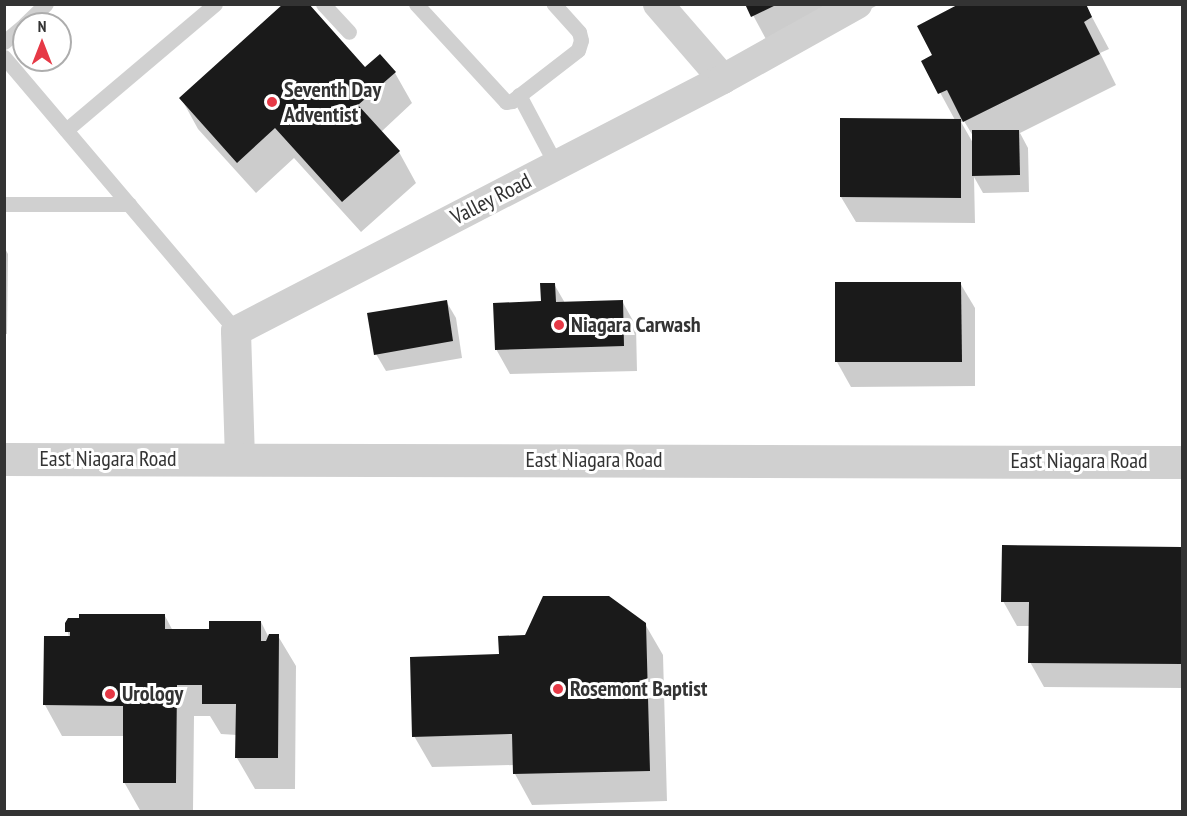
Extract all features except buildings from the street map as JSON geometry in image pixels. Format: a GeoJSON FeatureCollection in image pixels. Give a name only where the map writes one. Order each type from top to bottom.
{"type":"FeatureCollection","features":[{"type":"Feature","properties":{"kind":"street"},"geometry":{"type":"LineString","coordinates":[[658,4],[723,79]]}},
{"type":"Feature","properties":{"kind":"street","name":"Valley Road"},"geometry":{"type":"LineString","coordinates":[[237,331],[723,79],[857,4]]}},
{"type":"Feature","properties":{"kind":"street"},"geometry":{"type":"LineString","coordinates":[[237,331],[240,459]]}},
{"type":"Feature","properties":{"kind":"street","name":"East Niagara Road"},"geometry":{"type":"LineString","coordinates":[[4,459],[1182,462]]}},
{"type":"Feature","properties":{"kind":"lane"},"geometry":{"type":"LineString","coordinates":[[66,130],[214,4]]}},
{"type":"Feature","properties":{"kind":"lane"},"geometry":{"type":"LineString","coordinates":[[323,4],[349,32]]}},
{"type":"Feature","properties":{"kind":"lane"},"geometry":{"type":"LineString","coordinates":[[416,4],[506,102],[512,101],[578,50],[581,40],[579,32],[554,4]]}},
{"type":"Feature","properties":{"kind":"lane"},"geometry":{"type":"LineString","coordinates":[[4,57],[237,331]]}},
{"type":"Feature","properties":{"kind":"lane"},"geometry":{"type":"LineString","coordinates":[[519,95],[556,165]]}},
{"type":"Feature","properties":{"kind":"lane"},"geometry":{"type":"LineString","coordinates":[[4,204],[129,204]]}},
{"type":"Feature","properties":{"kind":"place","name":"Seventh Day Adventist"},"geometry":{"type":"Point","coordinates":[272,102]}},
{"type":"Feature","properties":{"kind":"place","name":"Niagara Carwash"},"geometry":{"type":"Point","coordinates":[559,325]}},
{"type":"Feature","properties":{"kind":"place","name":"Rosemont Baptist"},"geometry":{"type":"Point","coordinates":[558,689]}},
{"type":"Feature","properties":{"kind":"place","name":"Urology"},"geometry":{"type":"Point","coordinates":[110,694]}}]}
